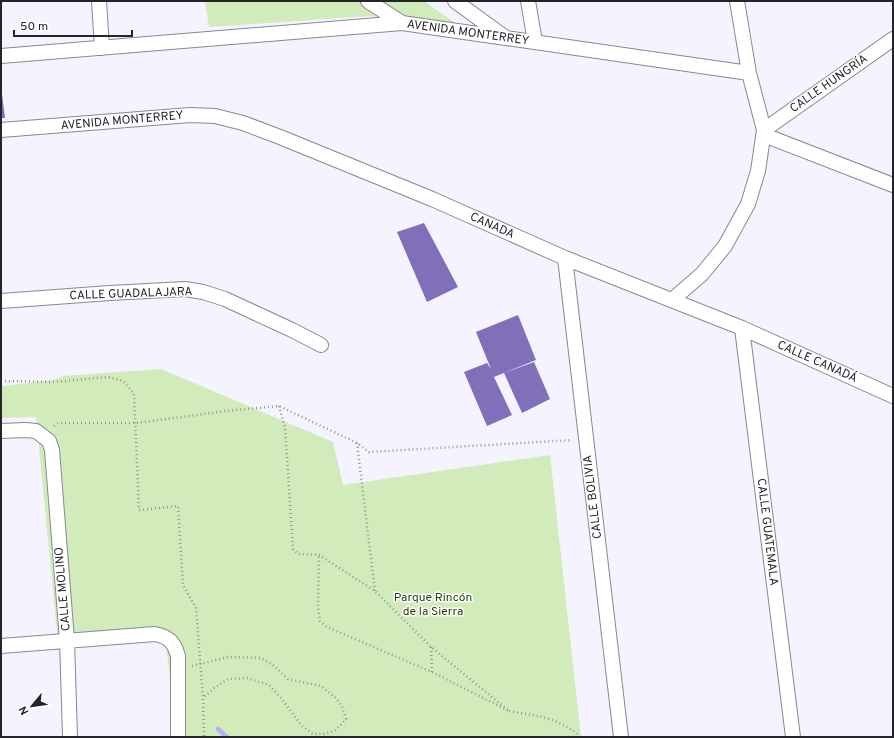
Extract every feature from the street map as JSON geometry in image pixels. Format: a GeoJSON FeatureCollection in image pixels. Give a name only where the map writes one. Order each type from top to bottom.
{"type":"FeatureCollection","features":[{"type":"Feature","properties":{"kind":"street"},"geometry":{"type":"LineString","coordinates":[[99,1],[102,48]]}},
{"type":"Feature","properties":{"kind":"street"},"geometry":{"type":"LineString","coordinates":[[368,1],[402,23]]}},
{"type":"Feature","properties":{"kind":"street"},"geometry":{"type":"LineString","coordinates":[[455,1],[504,38]]}},
{"type":"Feature","properties":{"kind":"street"},"geometry":{"type":"LineString","coordinates":[[528,1],[535,42]]}},
{"type":"Feature","properties":{"kind":"street"},"geometry":{"type":"LineString","coordinates":[[672,300],[702,274],[725,246],[748,204],[758,171],[764,133],[749,73],[737,1]]}},
{"type":"Feature","properties":{"kind":"street","name":"AVENIDA MONTERREY"},"geometry":{"type":"LineString","coordinates":[[1,56],[402,23],[749,73]]}},
{"type":"Feature","properties":{"kind":"street","name":"CALLE HUNGRÍA"},"geometry":{"type":"LineString","coordinates":[[764,133],[893,38]]}},
{"type":"Feature","properties":{"kind":"street","name":"AVENIDA MONTERREY"},"geometry":{"type":"LineString","coordinates":[[1,130],[190,115],[215,116],[243,123]]}},
{"type":"Feature","properties":{"kind":"street","name":"CANADA"},"geometry":{"type":"LineString","coordinates":[[243,123],[432,199],[565,258],[742,328]]}},
{"type":"Feature","properties":{"kind":"street"},"geometry":{"type":"LineString","coordinates":[[764,133],[893,185]]}},
{"type":"Feature","properties":{"kind":"street","name":"CALLE BOLIVIA"},"geometry":{"type":"LineString","coordinates":[[565,258],[621,737]]}},
{"type":"Feature","properties":{"kind":"street","name":"CALLE GUADALAJARA"},"geometry":{"type":"LineString","coordinates":[[1,301],[110,293],[191,290],[225,299],[321,345]]}},
{"type":"Feature","properties":{"kind":"street","name":"CALLE CANADÁ"},"geometry":{"type":"LineString","coordinates":[[742,328],[893,396]]}},
{"type":"Feature","properties":{"kind":"street","name":"CALLE GUATEMALA"},"geometry":{"type":"LineString","coordinates":[[742,328],[793,737]]}},
{"type":"Feature","properties":{"kind":"street"},"geometry":{"type":"LineString","coordinates":[[1,431],[36,431],[46,438]]}},
{"type":"Feature","properties":{"kind":"street","name":"CALLE MOLINO"},"geometry":{"type":"LineString","coordinates":[[46,438],[52,450],[67,640],[70,737]]}},
{"type":"Feature","properties":{"kind":"street"},"geometry":{"type":"LineString","coordinates":[[1,646],[155,634],[164,636],[170,640],[175,647],[178,656],[178,737]]}},
{"type":"Feature","properties":{"kind":"path"},"geometry":{"type":"LineString","coordinates":[[1,381],[55,382],[108,377],[123,381],[134,394],[139,510],[178,506],[183,585],[196,608],[201,665],[204,737]]}},
{"type":"Feature","properties":{"kind":"path"},"geometry":{"type":"LineString","coordinates":[[46,438],[58,423],[136,422],[226,410],[279,406],[357,443],[370,452],[586,439]]}},
{"type":"Feature","properties":{"kind":"path"},"geometry":{"type":"LineString","coordinates":[[279,406],[285,428],[293,549],[298,554],[318,555],[375,591],[431,647],[509,711]]}},
{"type":"Feature","properties":{"kind":"path"},"geometry":{"type":"LineString","coordinates":[[357,443],[375,591]]}},
{"type":"Feature","properties":{"kind":"path"},"geometry":{"type":"LineString","coordinates":[[318,555],[318,608],[320,621],[327,627],[432,672],[509,711],[545,717],[562,723],[577,733],[579,737]]}},
{"type":"Feature","properties":{"kind":"path"},"geometry":{"type":"LineString","coordinates":[[431,647],[432,672]]}},
{"type":"Feature","properties":{"kind":"path"},"geometry":{"type":"LineString","coordinates":[[178,669],[201,665],[228,657],[261,658],[274,666],[288,679],[321,686],[336,698],[342,707],[346,719],[336,730],[324,734],[313,734],[302,726],[269,685],[247,678],[228,679],[214,688],[203,698]]}},
{"type":"Feature","properties":{"kind":"green space"},"geometry":{"type":"Polygon","coordinates":[[[205,1],[424,1],[458,25],[371,16],[209,27],[205,1]]]}},
{"type":"Feature","properties":{"kind":"green space","name":"Parque Rincón de la Sierra"},"geometry":{"type":"Polygon","coordinates":[[[161,369],[333,442],[343,485],[550,455],[581,737],[176,737],[165,633],[58,642],[36,417],[1,418],[1,386],[53,380],[63,376],[161,369]]]}},
{"type":"Feature","properties":{"kind":"building"},"geometry":{"type":"Polygon","coordinates":[[[2,94],[5,118],[1,118],[2,94]]]}},
{"type":"Feature","properties":{"kind":"building"},"geometry":{"type":"Polygon","coordinates":[[[424,223],[458,287],[427,302],[397,232],[424,223]]]}},
{"type":"Feature","properties":{"kind":"building"},"geometry":{"type":"Polygon","coordinates":[[[518,315],[536,360],[494,377],[512,415],[487,426],[464,372],[487,363],[491,369],[476,332],[518,315]]]}},
{"type":"Feature","properties":{"kind":"building"},"geometry":{"type":"Polygon","coordinates":[[[534,362],[550,399],[522,413],[504,373],[534,362]]]}},
{"type":"Feature","properties":{"kind":"waterway"},"geometry":{"type":"LineString","coordinates":[[218,729],[227,737]]}}]}
